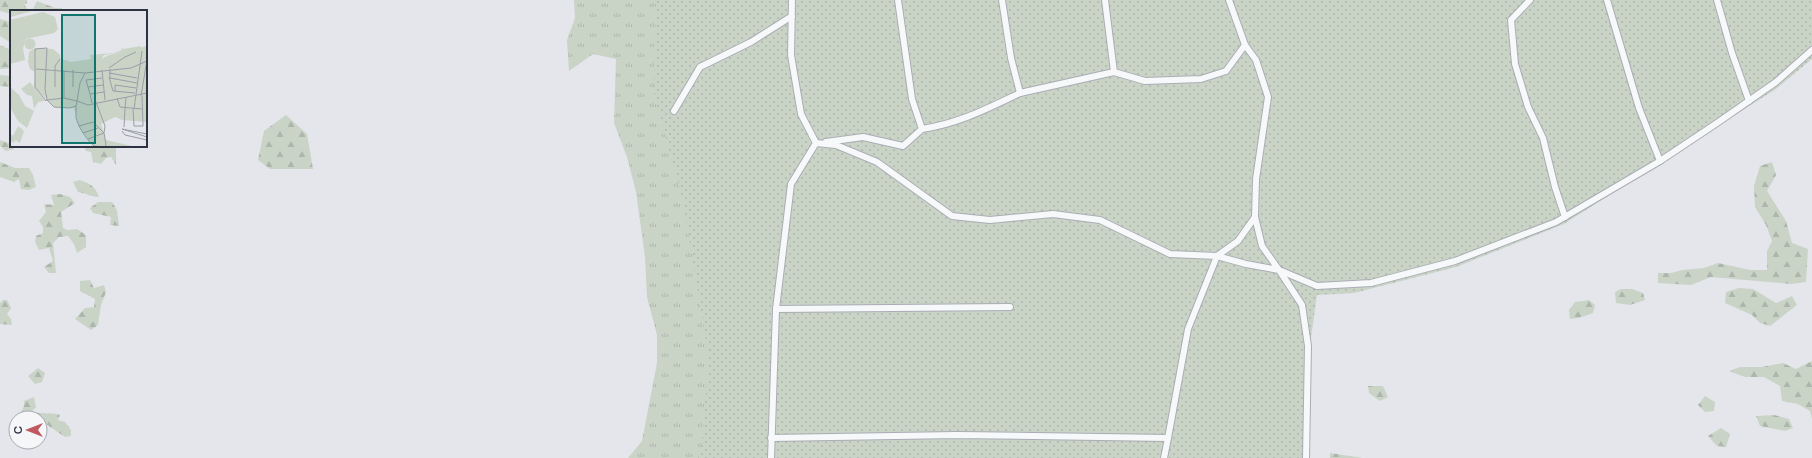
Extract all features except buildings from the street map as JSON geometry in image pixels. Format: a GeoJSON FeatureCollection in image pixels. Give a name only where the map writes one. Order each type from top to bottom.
{"type":"FeatureCollection","features":[{"type":"Feature","properties":{"kind":"lane"},"geometry":{"type":"LineString","coordinates":[[792,0],[791,55],[801,114],[816,143]]}},
{"type":"Feature","properties":{"kind":"lane"},"geometry":{"type":"LineString","coordinates":[[898,0],[912,99],[922,129]]}},
{"type":"Feature","properties":{"kind":"lane"},"geometry":{"type":"LineString","coordinates":[[1002,0],[1011,58],[1020,93]]}},
{"type":"Feature","properties":{"kind":"lane"},"geometry":{"type":"LineString","coordinates":[[1105,0],[1114,72]]}},
{"type":"Feature","properties":{"kind":"lane"},"geometry":{"type":"LineString","coordinates":[[1229,0],[1245,45],[1256,60],[1268,97],[1256,179],[1255,217],[1262,246],[1302,305],[1308,346],[1306,458]]}},
{"type":"Feature","properties":{"kind":"lane"},"geometry":{"type":"LineString","coordinates":[[1530,0],[1511,20],[1515,64],[1528,107],[1543,138],[1555,187],[1565,217]]}},
{"type":"Feature","properties":{"kind":"lane"},"geometry":{"type":"LineString","coordinates":[[1607,0],[1639,108],[1660,161]]}},
{"type":"Feature","properties":{"kind":"lane"},"geometry":{"type":"LineString","coordinates":[[1717,0],[1732,53],[1749,100]]}},
{"type":"Feature","properties":{"kind":"lane"},"geometry":{"type":"LineString","coordinates":[[674,111],[700,67],[750,42],[792,16]]}},
{"type":"Feature","properties":{"kind":"lane"},"geometry":{"type":"LineString","coordinates":[[816,143],[863,137],[903,146],[922,129],[946,125],[979,113],[1020,93],[1114,72],[1145,82],[1201,79],[1226,71],[1245,45]]}},
{"type":"Feature","properties":{"kind":"lane"},"geometry":{"type":"LineString","coordinates":[[816,143],[836,145],[877,162],[952,216],[990,220],[1053,214],[1100,220],[1170,254],[1217,256],[1246,264],[1279,270],[1317,286],[1371,283],[1455,261],[1565,217],[1660,161],[1776,82],[1812,50]]}},
{"type":"Feature","properties":{"kind":"lane"},"geometry":{"type":"LineString","coordinates":[[771,458],[776,310],[791,184],[816,143]]}},
{"type":"Feature","properties":{"kind":"lane"},"geometry":{"type":"LineString","coordinates":[[1164,458],[1188,329],[1217,256],[1238,241],[1255,217]]}},
{"type":"Feature","properties":{"kind":"lane"},"geometry":{"type":"LineString","coordinates":[[776,310],[1010,307]]}},
{"type":"Feature","properties":{"kind":"lane"},"geometry":{"type":"LineString","coordinates":[[771,438],[957,435],[1168,438]]}},
{"type":"Feature","properties":{"kind":"green space"},"geometry":{"type":"Polygon","coordinates":[[[0,0],[27,0],[27,3],[24,5],[29,10],[10,10],[10,14],[0,11],[0,0]]]}},
{"type":"Feature","properties":{"kind":"green space"},"geometry":{"type":"Polygon","coordinates":[[[574,0],[659,0],[711,307],[711,458],[628,458],[642,441],[657,363],[657,335],[647,297],[645,257],[636,192],[627,157],[614,123],[616,59],[593,54],[569,71],[567,40],[575,18],[574,0]]]}},
{"type":"Feature","properties":{"kind":"green space"},"geometry":{"type":"Polygon","coordinates":[[[656,0],[1812,0],[1812,59],[1776,89],[1564,224],[1456,267],[1354,293],[1317,295],[1310,345],[1310,458],[698,458],[701,452],[709,359],[683,200],[654,95],[656,0]]]}},
{"type":"Feature","properties":{"kind":"green space"},"geometry":{"type":"Polygon","coordinates":[[[37,1],[65,10],[32,10],[37,1]]]}},
{"type":"Feature","properties":{"kind":"green space"},"geometry":{"type":"Polygon","coordinates":[[[0,19],[10,22],[10,42],[0,36],[0,19]]]}},
{"type":"Feature","properties":{"kind":"green space"},"geometry":{"type":"Polygon","coordinates":[[[0,45],[10,50],[10,68],[0,69],[0,45]]]}},
{"type":"Feature","properties":{"kind":"green space"},"geometry":{"type":"Polygon","coordinates":[[[0,75],[10,76],[10,87],[0,86],[0,75]]]}},
{"type":"Feature","properties":{"kind":"green space"},"geometry":{"type":"Polygon","coordinates":[[[286,115],[307,134],[313,169],[270,169],[258,160],[264,131],[286,115]]]}},
{"type":"Feature","properties":{"kind":"green space"},"geometry":{"type":"Polygon","coordinates":[[[0,140],[10,144],[10,147],[14,147],[14,149],[6,151],[0,146],[0,140]]]}},
{"type":"Feature","properties":{"kind":"green space"},"geometry":{"type":"Polygon","coordinates":[[[84,147],[116,147],[116,165],[111,157],[106,158],[101,164],[93,162],[91,152],[86,151],[84,147]]]}},
{"type":"Feature","properties":{"kind":"green space"},"geometry":{"type":"Polygon","coordinates":[[[0,162],[15,168],[29,168],[33,175],[36,187],[29,190],[21,189],[19,179],[14,182],[0,177],[0,162]]]}},
{"type":"Feature","properties":{"kind":"green space"},"geometry":{"type":"Polygon","coordinates":[[[1772,162],[1776,175],[1767,191],[1786,221],[1792,243],[1808,249],[1806,282],[1791,284],[1711,277],[1691,285],[1658,283],[1658,273],[1671,273],[1682,270],[1704,268],[1718,263],[1750,270],[1767,270],[1767,251],[1772,241],[1766,225],[1755,207],[1754,186],[1760,166],[1772,162]]]}},
{"type":"Feature","properties":{"kind":"green space"},"geometry":{"type":"Polygon","coordinates":[[[80,180],[92,186],[96,190],[99,197],[78,192],[73,182],[80,180]]]}},
{"type":"Feature","properties":{"kind":"green space"},"geometry":{"type":"Polygon","coordinates":[[[60,194],[70,197],[75,203],[61,212],[63,228],[67,230],[77,229],[86,235],[86,247],[77,253],[74,244],[68,236],[59,237],[53,243],[56,273],[49,273],[44,267],[53,261],[49,248],[39,250],[35,242],[36,236],[43,233],[43,227],[39,221],[46,212],[44,204],[54,205],[51,195],[60,194]]]}},
{"type":"Feature","properties":{"kind":"green space"},"geometry":{"type":"Polygon","coordinates":[[[98,202],[112,202],[117,210],[119,226],[110,225],[111,217],[93,213],[90,208],[98,202]]]}},
{"type":"Feature","properties":{"kind":"green space"},"geometry":{"type":"Polygon","coordinates":[[[90,280],[94,288],[104,285],[106,292],[101,305],[98,325],[91,330],[75,319],[85,308],[94,307],[95,299],[80,291],[80,281],[90,280]]]}},
{"type":"Feature","properties":{"kind":"green space"},"geometry":{"type":"Polygon","coordinates":[[[1739,288],[1753,289],[1776,303],[1792,296],[1797,305],[1770,326],[1760,323],[1752,315],[1725,303],[1726,292],[1739,288]]]}},
{"type":"Feature","properties":{"kind":"green space"},"geometry":{"type":"Polygon","coordinates":[[[1621,289],[1632,289],[1643,293],[1645,300],[1630,305],[1616,303],[1615,292],[1621,289]]]}},
{"type":"Feature","properties":{"kind":"green space"},"geometry":{"type":"Polygon","coordinates":[[[3,300],[7,300],[11,308],[7,314],[11,319],[12,325],[0,324],[0,303],[3,300]]]}},
{"type":"Feature","properties":{"kind":"green space"},"geometry":{"type":"Polygon","coordinates":[[[1589,300],[1595,305],[1593,313],[1579,318],[1570,319],[1569,310],[1575,302],[1589,300]]]}},
{"type":"Feature","properties":{"kind":"green space"},"geometry":{"type":"Polygon","coordinates":[[[1812,361],[1812,419],[1810,411],[1798,404],[1782,401],[1780,386],[1764,377],[1745,377],[1729,371],[1740,367],[1762,367],[1783,363],[1796,369],[1812,361]]]}},
{"type":"Feature","properties":{"kind":"green space"},"geometry":{"type":"Polygon","coordinates":[[[38,368],[45,373],[42,382],[35,384],[28,376],[38,368]]]}},
{"type":"Feature","properties":{"kind":"green space"},"geometry":{"type":"Polygon","coordinates":[[[1368,386],[1383,386],[1388,397],[1380,401],[1369,393],[1368,386]]]}},
{"type":"Feature","properties":{"kind":"green space"},"geometry":{"type":"Polygon","coordinates":[[[1705,396],[1715,402],[1714,411],[1705,412],[1698,405],[1705,396]]]}},
{"type":"Feature","properties":{"kind":"green space"},"geometry":{"type":"Polygon","coordinates":[[[34,397],[36,407],[33,410],[22,410],[24,401],[34,397]]]}},
{"type":"Feature","properties":{"kind":"green space"},"geometry":{"type":"Polygon","coordinates":[[[48,414],[60,415],[58,420],[65,422],[71,430],[71,436],[65,437],[48,425],[48,414]]]}},
{"type":"Feature","properties":{"kind":"green space"},"geometry":{"type":"Polygon","coordinates":[[[1774,415],[1789,419],[1793,428],[1785,431],[1760,426],[1756,416],[1774,415]]]}},
{"type":"Feature","properties":{"kind":"green space"},"geometry":{"type":"Polygon","coordinates":[[[1721,428],[1730,434],[1726,447],[1717,446],[1708,436],[1721,428]]]}},
{"type":"Feature","properties":{"kind":"green space"},"geometry":{"type":"Polygon","coordinates":[[[1330,453],[1363,458],[1330,458],[1330,453]]]}}]}
